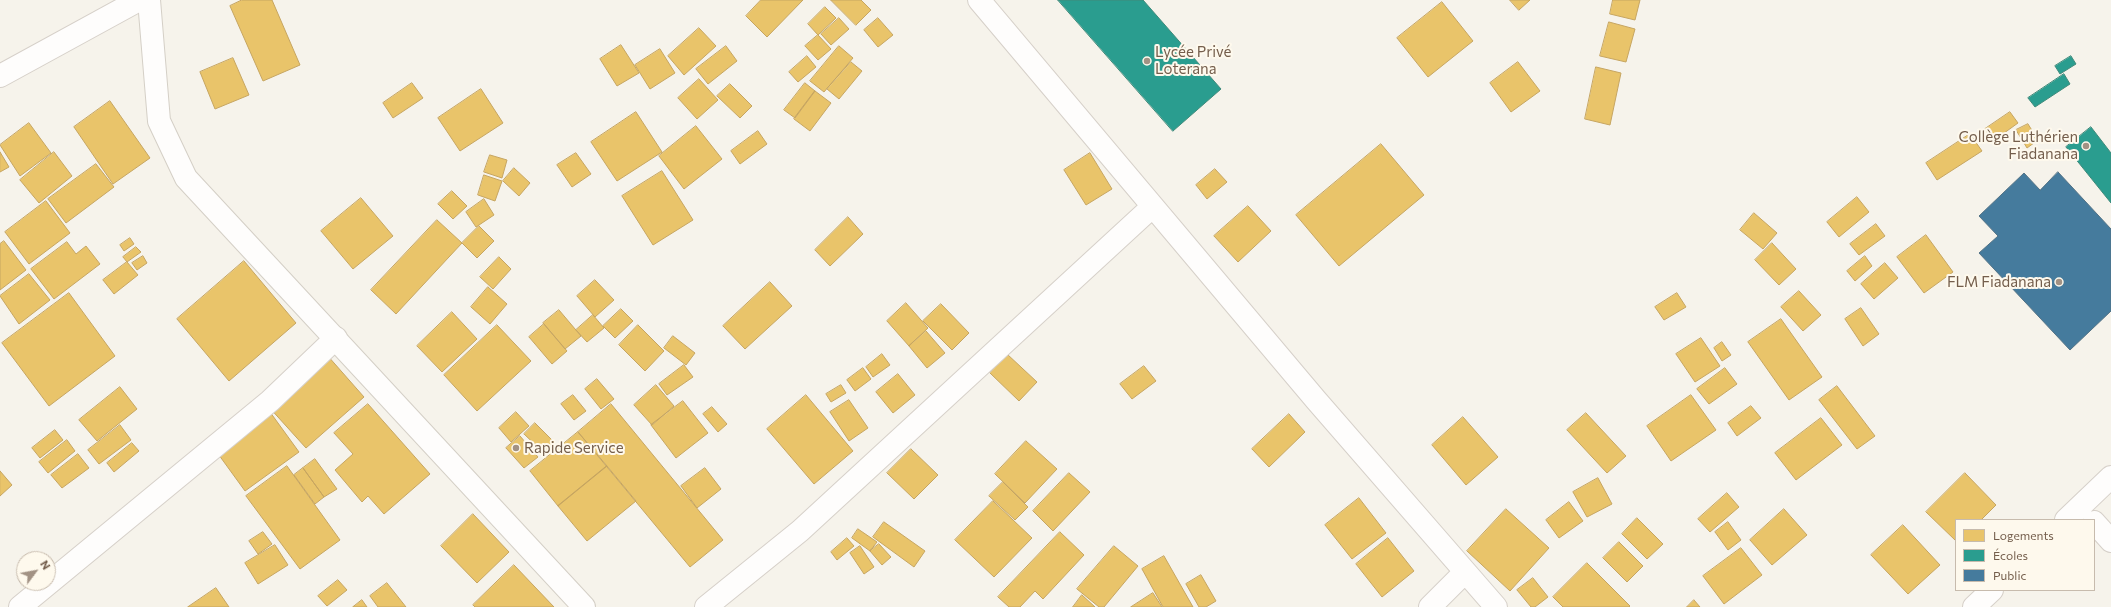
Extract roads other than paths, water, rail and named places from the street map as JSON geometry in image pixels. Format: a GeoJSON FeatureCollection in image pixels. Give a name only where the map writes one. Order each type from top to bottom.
{"type":"FeatureCollection","features":[{"type":"Feature","properties":{"kind":"street"},"geometry":{"type":"LineString","coordinates":[[0,76],[139,0]]}},
{"type":"Feature","properties":{"kind":"street"},"geometry":{"type":"LineString","coordinates":[[150,0],[159,120],[186,178],[584,607]]}},
{"type":"Feature","properties":{"kind":"street"},"geometry":{"type":"LineString","coordinates":[[979,0],[1152,207],[1496,607]]}},
{"type":"Feature","properties":{"kind":"street"},"geometry":{"type":"LineString","coordinates":[[706,607],[800,531],[1152,207]]}},
{"type":"Feature","properties":{"kind":"street"},"geometry":{"type":"LineString","coordinates":[[20,607],[270,401],[336,338]]}},
{"type":"Feature","properties":{"kind":"street"},"geometry":{"type":"LineString","coordinates":[[2083,517],[2111,477]]}},
{"type":"Feature","properties":{"kind":"street"},"geometry":{"type":"LineString","coordinates":[[2095,527],[2111,541]]}},
{"type":"Feature","properties":{"kind":"street"},"geometry":{"type":"LineString","coordinates":[[1430,607],[1465,572]]}},
{"type":"Feature","properties":{"kind":"street"},"geometry":{"type":"LineString","coordinates":[[1974,607],[1991,591]]}},
{"type":"Feature","properties":{"kind":"place","name":"Lycée Privé Loterana"},"geometry":{"type":"Point","coordinates":[1147,61]}},
{"type":"Feature","properties":{"kind":"place","name":"Collège Luthérien Fiadanana"},"geometry":{"type":"Point","coordinates":[2086,146]}},
{"type":"Feature","properties":{"kind":"place","name":"FLM Fiadanana"},"geometry":{"type":"Point","coordinates":[2059,282]}},
{"type":"Feature","properties":{"kind":"place","name":"Rapide Service"},"geometry":{"type":"Point","coordinates":[516,448]}}]}
